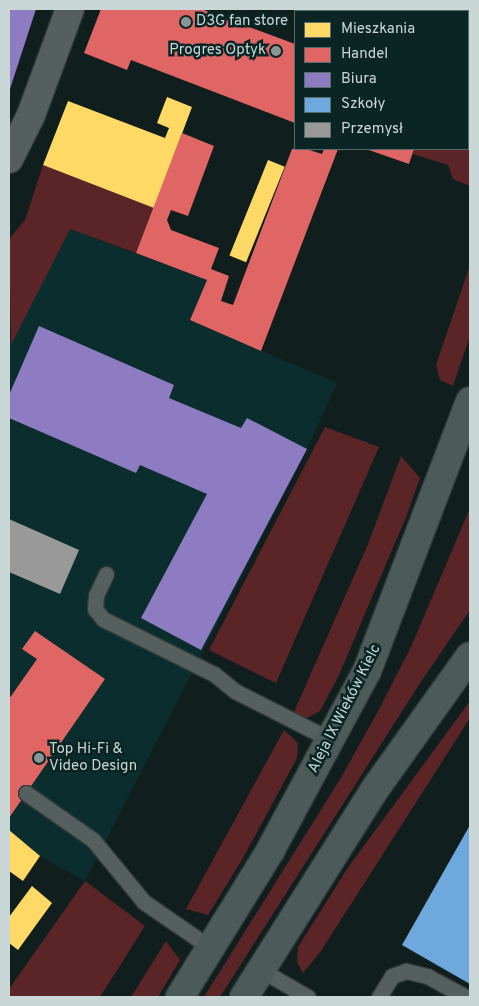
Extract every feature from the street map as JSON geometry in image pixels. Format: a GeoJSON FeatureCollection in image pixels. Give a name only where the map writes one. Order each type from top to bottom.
{"type":"FeatureCollection","features":[{"type":"Feature","properties":{"kind":"main road","name":"Aleja IX Wieków Kielc"},"geometry":{"type":"LineString","coordinates":[[180,997],[270,851],[367,671],[470,401]]}},
{"type":"Feature","properties":{"kind":"main road"},"geometry":{"type":"LineString","coordinates":[[244,997],[375,789],[470,656]]}},
{"type":"Feature","properties":{"kind":"street"},"geometry":{"type":"LineString","coordinates":[[9,159],[31,115],[70,9]]}},
{"type":"Feature","properties":{"kind":"lane"},"geometry":{"type":"LineString","coordinates":[[106,574],[96,595],[95,609],[103,619],[214,674],[235,691],[331,740]]}},
{"type":"Feature","properties":{"kind":"lane"},"geometry":{"type":"LineString","coordinates":[[26,793],[93,840],[144,902],[211,948]]}},
{"type":"Feature","properties":{"kind":"lane"},"geometry":{"type":"LineString","coordinates":[[261,970],[308,997]]}},
{"type":"Feature","properties":{"kind":"lane"},"geometry":{"type":"LineString","coordinates":[[379,997],[392,976],[406,971],[427,976],[466,997]]}},
{"type":"Feature","properties":{"kind":"shaded area"},"geometry":{"type":"Polygon","coordinates":[[[469,118],[470,186],[453,179],[448,165],[413,154],[414,150],[469,150],[469,118]]]}},
{"type":"Feature","properties":{"kind":"shaded area"},"geometry":{"type":"Polygon","coordinates":[[[43,165],[154,208],[136,253],[70,229],[11,345],[9,239],[25,220],[43,165]]]}},
{"type":"Feature","properties":{"kind":"shaded area"},"geometry":{"type":"Polygon","coordinates":[[[70,229],[207,280],[190,320],[337,383],[307,449],[85,881],[40,856],[9,830],[9,344],[70,229]]]}},
{"type":"Feature","properties":{"kind":"shaded area"},"geometry":{"type":"Polygon","coordinates":[[[470,265],[470,336],[453,386],[440,380],[436,365],[470,265]]]}},
{"type":"Feature","properties":{"kind":"shaded area"},"geometry":{"type":"Polygon","coordinates":[[[325,427],[379,447],[276,683],[209,650],[325,427]]]}},
{"type":"Feature","properties":{"kind":"shaded area"},"geometry":{"type":"Polygon","coordinates":[[[401,456],[420,478],[406,517],[339,675],[320,711],[307,718],[294,712],[368,544],[401,456]]]}},
{"type":"Feature","properties":{"kind":"shaded area"},"geometry":{"type":"Polygon","coordinates":[[[470,508],[470,610],[422,680],[220,997],[204,997],[342,776],[377,713],[411,647],[470,508]]]}},
{"type":"Feature","properties":{"kind":"shaded area"},"geometry":{"type":"Polygon","coordinates":[[[470,701],[470,718],[321,951],[303,973],[297,962],[298,947],[347,869],[470,701]]]}},
{"type":"Feature","properties":{"kind":"shaded area"},"geometry":{"type":"Polygon","coordinates":[[[284,730],[298,743],[297,758],[243,858],[208,915],[186,909],[284,730]]]}},
{"type":"Feature","properties":{"kind":"shaded area"},"geometry":{"type":"Polygon","coordinates":[[[85,881],[145,926],[100,997],[9,997],[9,989],[85,881]]]}},
{"type":"Feature","properties":{"kind":"shaded area"},"geometry":{"type":"Polygon","coordinates":[[[166,941],[180,960],[158,997],[131,997],[166,941]]]}},
{"type":"Feature","properties":{"kind":"building: Mieszkania"},"geometry":{"type":"Polygon","coordinates":[[[167,97],[192,107],[154,208],[43,165],[68,101],[165,138],[169,128],[157,123],[167,97]]]}},
{"type":"Feature","properties":{"kind":"building: Mieszkania"},"geometry":{"type":"Polygon","coordinates":[[[268,160],[285,167],[246,262],[229,255],[268,160]]]}},
{"type":"Feature","properties":{"kind":"building: Mieszkania"},"geometry":{"type":"Polygon","coordinates":[[[9,830],[40,856],[23,881],[9,871],[9,830]]]}},
{"type":"Feature","properties":{"kind":"building: Mieszkania"},"geometry":{"type":"Polygon","coordinates":[[[32,886],[52,903],[18,950],[9,943],[9,917],[32,886]]]}},
{"type":"Feature","properties":{"kind":"building: Handel"},"geometry":{"type":"Polygon","coordinates":[[[101,9],[201,9],[294,44],[294,123],[131,60],[127,70],[84,53],[101,9]]]}},
{"type":"Feature","properties":{"kind":"building: Handel"},"geometry":{"type":"Polygon","coordinates":[[[182,133],[214,146],[188,216],[171,210],[167,220],[171,230],[219,248],[211,269],[229,276],[221,301],[233,305],[292,149],[309,150],[322,154],[324,150],[338,150],[261,351],[190,320],[207,280],[136,253],[182,133]]]}},
{"type":"Feature","properties":{"kind":"building: Handel"},"geometry":{"type":"Polygon","coordinates":[[[369,150],[414,150],[409,164],[369,150]]]}},
{"type":"Feature","properties":{"kind":"building: Handel"},"geometry":{"type":"Polygon","coordinates":[[[35,631],[105,679],[9,818],[9,699],[37,659],[22,649],[35,631]]]}},
{"type":"Feature","properties":{"kind":"building: Biura"},"geometry":{"type":"Polygon","coordinates":[[[9,9],[36,9],[9,92],[9,9]]]}},
{"type":"Feature","properties":{"kind":"building: Biura"},"geometry":{"type":"Polygon","coordinates":[[[39,326],[174,385],[169,398],[241,428],[247,418],[307,449],[201,650],[141,618],[207,494],[140,465],[136,473],[9,418],[9,395],[39,326]]]}},
{"type":"Feature","properties":{"kind":"building: Szkoły"},"geometry":{"type":"Polygon","coordinates":[[[470,825],[470,984],[402,945],[470,825]]]}},
{"type":"Feature","properties":{"kind":"building: Przemysł"},"geometry":{"type":"Polygon","coordinates":[[[9,519],[79,550],[60,594],[9,572],[9,519]]]}},
{"type":"Feature","properties":{"kind":"place","name":"D3G fan store"},"geometry":{"type":"Point","coordinates":[186,22]}},
{"type":"Feature","properties":{"kind":"place","name":"Progres Optyk"},"geometry":{"type":"Point","coordinates":[276,51]}},
{"type":"Feature","properties":{"kind":"place","name":"Top Hi-Fi & Video Design"},"geometry":{"type":"Point","coordinates":[39,758]}}]}
